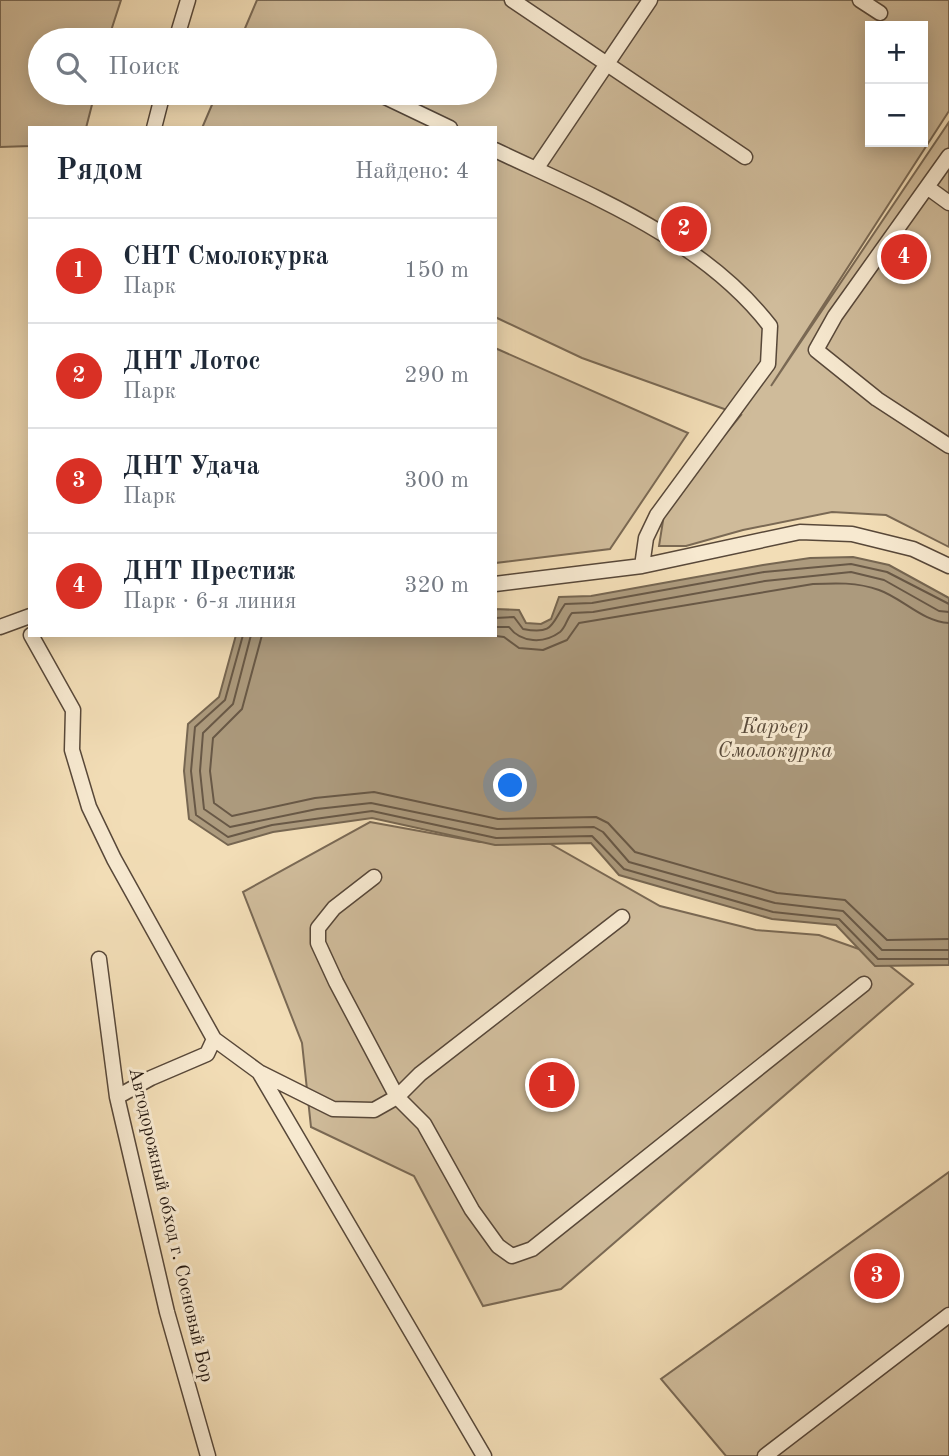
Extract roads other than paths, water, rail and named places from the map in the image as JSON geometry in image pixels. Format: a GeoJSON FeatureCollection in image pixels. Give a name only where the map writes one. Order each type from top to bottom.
{"type":"FeatureCollection","features":[{"type":"Feature","properties":{"kind":"street"},"geometry":{"type":"LineString","coordinates":[[180,28],[188,0]]}},
{"type":"Feature","properties":{"kind":"street"},"geometry":{"type":"LineString","coordinates":[[512,0],[746,157]]}},
{"type":"Feature","properties":{"kind":"street"},"geometry":{"type":"LineString","coordinates":[[536,169],[650,0]]}},
{"type":"Feature","properties":{"kind":"street"},"geometry":{"type":"LineString","coordinates":[[860,0],[880,13]]}},
{"type":"Feature","properties":{"kind":"street"},"geometry":{"type":"LineString","coordinates":[[155,126],[160,105]]}},
{"type":"Feature","properties":{"kind":"street"},"geometry":{"type":"LineString","coordinates":[[402,105],[446,126]]}},
{"type":"Feature","properties":{"kind":"street"},"geometry":{"type":"LineString","coordinates":[[497,151],[645,222],[746,295],[770,326],[768,364],[657,515],[646,538],[642,566]]}},
{"type":"Feature","properties":{"kind":"street"},"geometry":{"type":"LineString","coordinates":[[949,156],[835,316],[816,350],[877,399],[949,446]]}},
{"type":"Feature","properties":{"kind":"street"},"geometry":{"type":"LineString","coordinates":[[927,187],[949,203]]}},
{"type":"Feature","properties":{"kind":"street"},"geometry":{"type":"LineString","coordinates":[[497,584],[642,566],[800,531],[852,534],[913,549],[949,566]]}},
{"type":"Feature","properties":{"kind":"street"},"geometry":{"type":"LineString","coordinates":[[0,627],[25,618]]}},
{"type":"Feature","properties":{"kind":"street"},"geometry":{"type":"LineString","coordinates":[[33,637],[73,710],[72,750],[89,807],[214,1039],[259,1072],[333,1109],[374,1110],[397,1097],[420,1074],[622,917]]}},
{"type":"Feature","properties":{"kind":"street"},"geometry":{"type":"LineString","coordinates":[[374,877],[334,908],[318,928],[318,943],[397,1097],[424,1124],[478,1219],[498,1246],[512,1256],[532,1250],[864,985]]}},
{"type":"Feature","properties":{"kind":"street","name":"Автодорожный обход г. Сосновый Бор"},"geometry":{"type":"LineString","coordinates":[[99,958],[117,1097],[167,1312],[208,1456]]}},
{"type":"Feature","properties":{"kind":"street"},"geometry":{"type":"LineString","coordinates":[[117,1097],[151,1078],[206,1054],[214,1039]]}},
{"type":"Feature","properties":{"kind":"street"},"geometry":{"type":"LineString","coordinates":[[259,1072],[484,1456]]}},
{"type":"Feature","properties":{"kind":"street"},"geometry":{"type":"LineString","coordinates":[[765,1456],[949,1315]]}},
{"type":"Feature","properties":{"kind":"water","name":"Карьер Смолокурка"},"geometry":{"type":"Polygon","coordinates":[[[853,557],[889,565],[949,598],[949,965],[875,966],[836,925],[772,919],[619,875],[591,843],[495,845],[372,818],[273,832],[228,845],[189,819],[184,771],[188,724],[219,697],[235,637],[497,637],[497,609],[519,610],[526,623],[541,624],[551,619],[559,597],[591,596],[810,558],[853,557]]]}},
{"type":"Feature","properties":{"kind":"place","name":"ДНТ Лотос"},"geometry":{"type":"Point","coordinates":[684,229]}},
{"type":"Feature","properties":{"kind":"place","name":"ДНТ Престиж"},"geometry":{"type":"Point","coordinates":[904,257]}},
{"type":"Feature","properties":{"kind":"place","name":"СНТ Смолокурка"},"geometry":{"type":"Point","coordinates":[552,1085]}},
{"type":"Feature","properties":{"kind":"place","name":"ДНТ Удача"},"geometry":{"type":"Point","coordinates":[877,1276]}}]}
